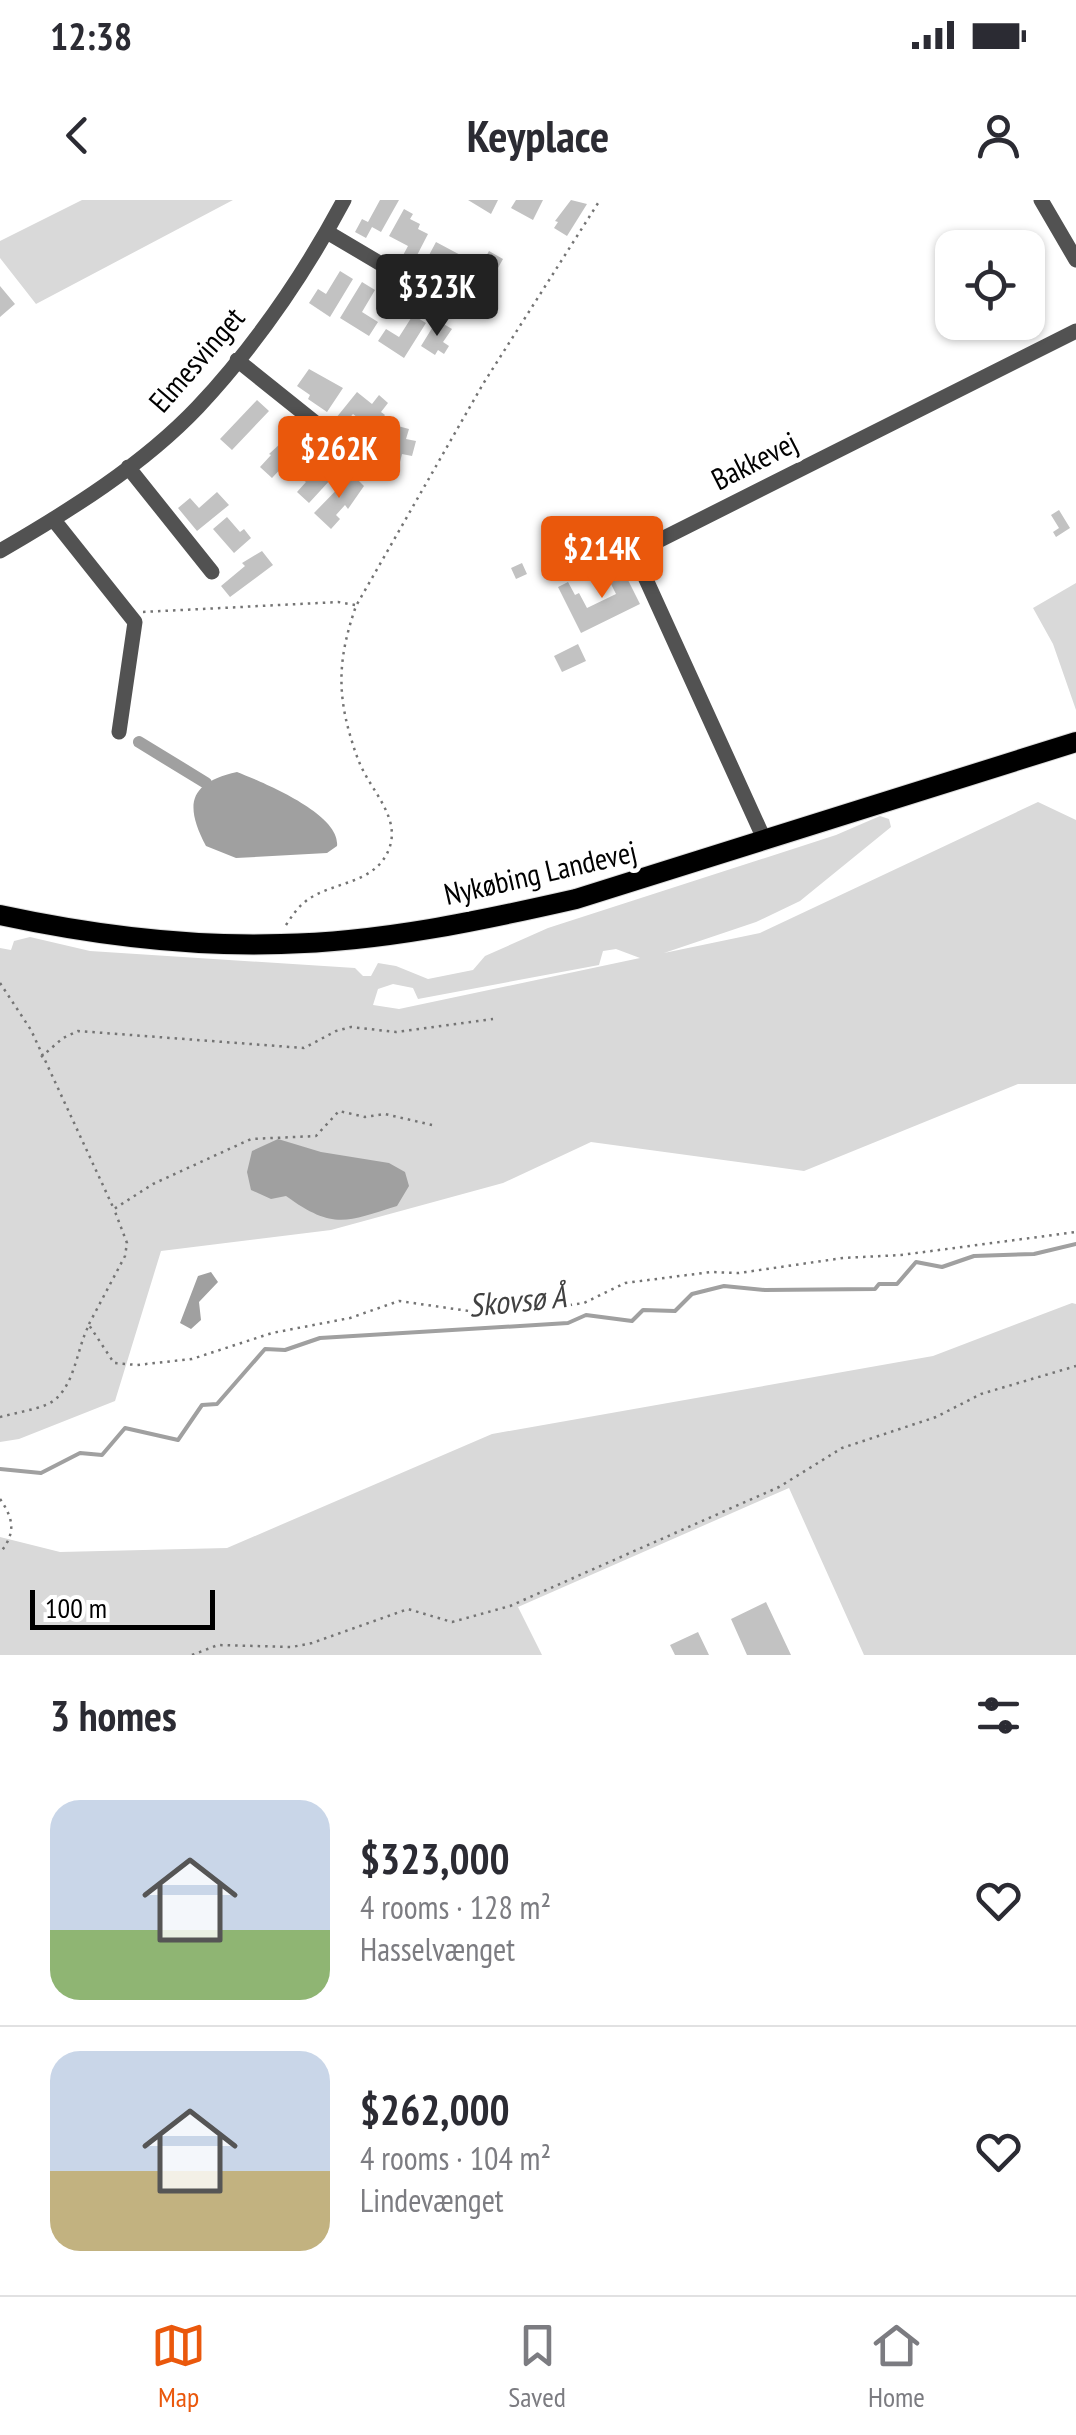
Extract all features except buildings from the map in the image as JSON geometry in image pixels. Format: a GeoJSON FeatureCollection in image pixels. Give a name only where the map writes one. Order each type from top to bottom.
{"type":"FeatureCollection","features":[{"type":"Feature","properties":{"kind":"main road","name":"Nykøbing Landevej"},"geometry":{"type":"LineString","coordinates":[[0,916],[135,939],[283,944],[382,936],[495,918],[608,890],[1076,742]]}},
{"type":"Feature","properties":{"kind":"street","name":"Elmesvinget"},"geometry":{"type":"LineString","coordinates":[[0,551],[128,468],[196,408],[291,288],[344,200]]}},
{"type":"Feature","properties":{"kind":"street"},"geometry":{"type":"LineString","coordinates":[[1041,200],[1076,260]]}},
{"type":"Feature","properties":{"kind":"street"},"geometry":{"type":"LineString","coordinates":[[327,232],[420,287],[437,290]]}},
{"type":"Feature","properties":{"kind":"street","name":"Bakkevej"},"geometry":{"type":"LineString","coordinates":[[765,842],[634,553],[1076,331]]}},
{"type":"Feature","properties":{"kind":"street"},"geometry":{"type":"LineString","coordinates":[[237,360],[357,456]]}},
{"type":"Feature","properties":{"kind":"street"},"geometry":{"type":"LineString","coordinates":[[128,468],[212,572]]}},
{"type":"Feature","properties":{"kind":"street"},"geometry":{"type":"LineString","coordinates":[[53,519],[130,612],[136,632],[119,732]]}},
{"type":"Feature","properties":{"kind":"path"},"geometry":{"type":"LineString","coordinates":[[283,944],[284,929],[308,898],[365,876],[379,866],[392,836],[390,819],[359,763],[340,678],[343,644],[356,606],[483,384],[600,200]]}},
{"type":"Feature","properties":{"kind":"path"},"geometry":{"type":"LineString","coordinates":[[130,612],[338,602],[356,606]]}},
{"type":"Feature","properties":{"kind":"path"},"geometry":{"type":"LineString","coordinates":[[0,983],[32,1030],[127,1243],[125,1256],[89,1325],[60,1396],[47,1404],[0,1417]]}},
{"type":"Feature","properties":{"kind":"path"},"geometry":{"type":"LineString","coordinates":[[43,1057],[78,1031],[304,1048],[352,1027],[396,1032],[494,1018]]}},
{"type":"Feature","properties":{"kind":"path"},"geometry":{"type":"LineString","coordinates":[[114,1209],[152,1184],[251,1139],[316,1136],[339,1111],[364,1116],[385,1114],[432,1124]]}},
{"type":"Feature","properties":{"kind":"path"},"geometry":{"type":"LineString","coordinates":[[89,1325],[114,1362],[137,1366],[192,1359],[272,1333],[350,1318],[398,1301],[497,1316],[584,1303],[625,1282],[711,1272],[739,1273],[1076,1232]]}},
{"type":"Feature","properties":{"kind":"path"},"geometry":{"type":"LineString","coordinates":[[192,1655],[218,1645],[312,1644],[408,1610],[452,1622],[510,1606],[779,1487],[842,1448],[936,1417],[981,1394],[1076,1366]]}},
{"type":"Feature","properties":{"kind":"path"},"geometry":{"type":"LineString","coordinates":[[0,1499],[13,1526],[0,1553]]}},
{"type":"Feature","properties":{"kind":"shaded area"},"geometry":{"type":"Polygon","coordinates":[[[82,200],[233,200],[36,304],[0,258],[0,241],[82,200]]]}},
{"type":"Feature","properties":{"kind":"shaded area"},"geometry":{"type":"Polygon","coordinates":[[[1076,583],[1076,710],[1053,644],[1033,608],[1076,583]]]}},
{"type":"Feature","properties":{"kind":"shaded area"},"geometry":{"type":"Polygon","coordinates":[[[237,772],[314,811],[335,834],[337,846],[327,853],[236,858],[206,846],[195,818],[195,797],[209,782],[237,772]]]}},
{"type":"Feature","properties":{"kind":"shaded area"},"geometry":{"type":"Polygon","coordinates":[[[1038,802],[1076,820],[1076,1084],[1018,1084],[804,1171],[591,1142],[503,1183],[331,1230],[161,1251],[115,1401],[19,1439],[0,1442],[0,948],[11,950],[14,941],[30,937],[90,951],[355,968],[363,976],[371,976],[378,963],[428,979],[473,970],[485,956],[548,928],[836,835],[880,816],[889,819],[891,827],[800,901],[756,922],[664,953],[760,933],[1038,802]],[[616,949],[603,951],[599,965],[418,999],[413,988],[393,984],[378,989],[373,1005],[399,1009],[640,958],[616,949]]]}},
{"type":"Feature","properties":{"kind":"shaded area"},"geometry":{"type":"Polygon","coordinates":[[[278,1139],[321,1152],[389,1163],[405,1172],[409,1186],[397,1206],[352,1219],[316,1214],[286,1196],[271,1199],[251,1190],[247,1172],[252,1151],[278,1139]]]}},
{"type":"Feature","properties":{"kind":"shaded area"},"geometry":{"type":"Polygon","coordinates":[[[211,1272],[218,1282],[199,1302],[201,1320],[191,1329],[180,1323],[198,1276],[211,1272]]]}},
{"type":"Feature","properties":{"kind":"shaded area"},"geometry":{"type":"Polygon","coordinates":[[[1076,1304],[1076,1655],[864,1655],[789,1488],[518,1607],[542,1655],[0,1655],[0,1537],[60,1552],[227,1548],[492,1434],[933,1356],[1076,1304]]]}},
{"type":"Feature","properties":{"kind":"waterway"},"geometry":{"type":"LineString","coordinates":[[139,742],[206,783]]}},
{"type":"Feature","properties":{"kind":"waterway","name":"Skovsø Å"},"geometry":{"type":"LineString","coordinates":[[0,1469],[41,1473],[80,1453],[102,1455],[125,1428],[178,1440],[202,1405],[217,1404],[265,1349],[285,1350],[320,1338],[568,1323],[586,1315],[632,1321],[643,1310],[675,1311],[692,1294],[724,1286],[765,1290],[875,1289],[879,1284],[897,1284],[916,1262],[942,1267],[974,1256],[1034,1254],[1076,1244]]}}]}
